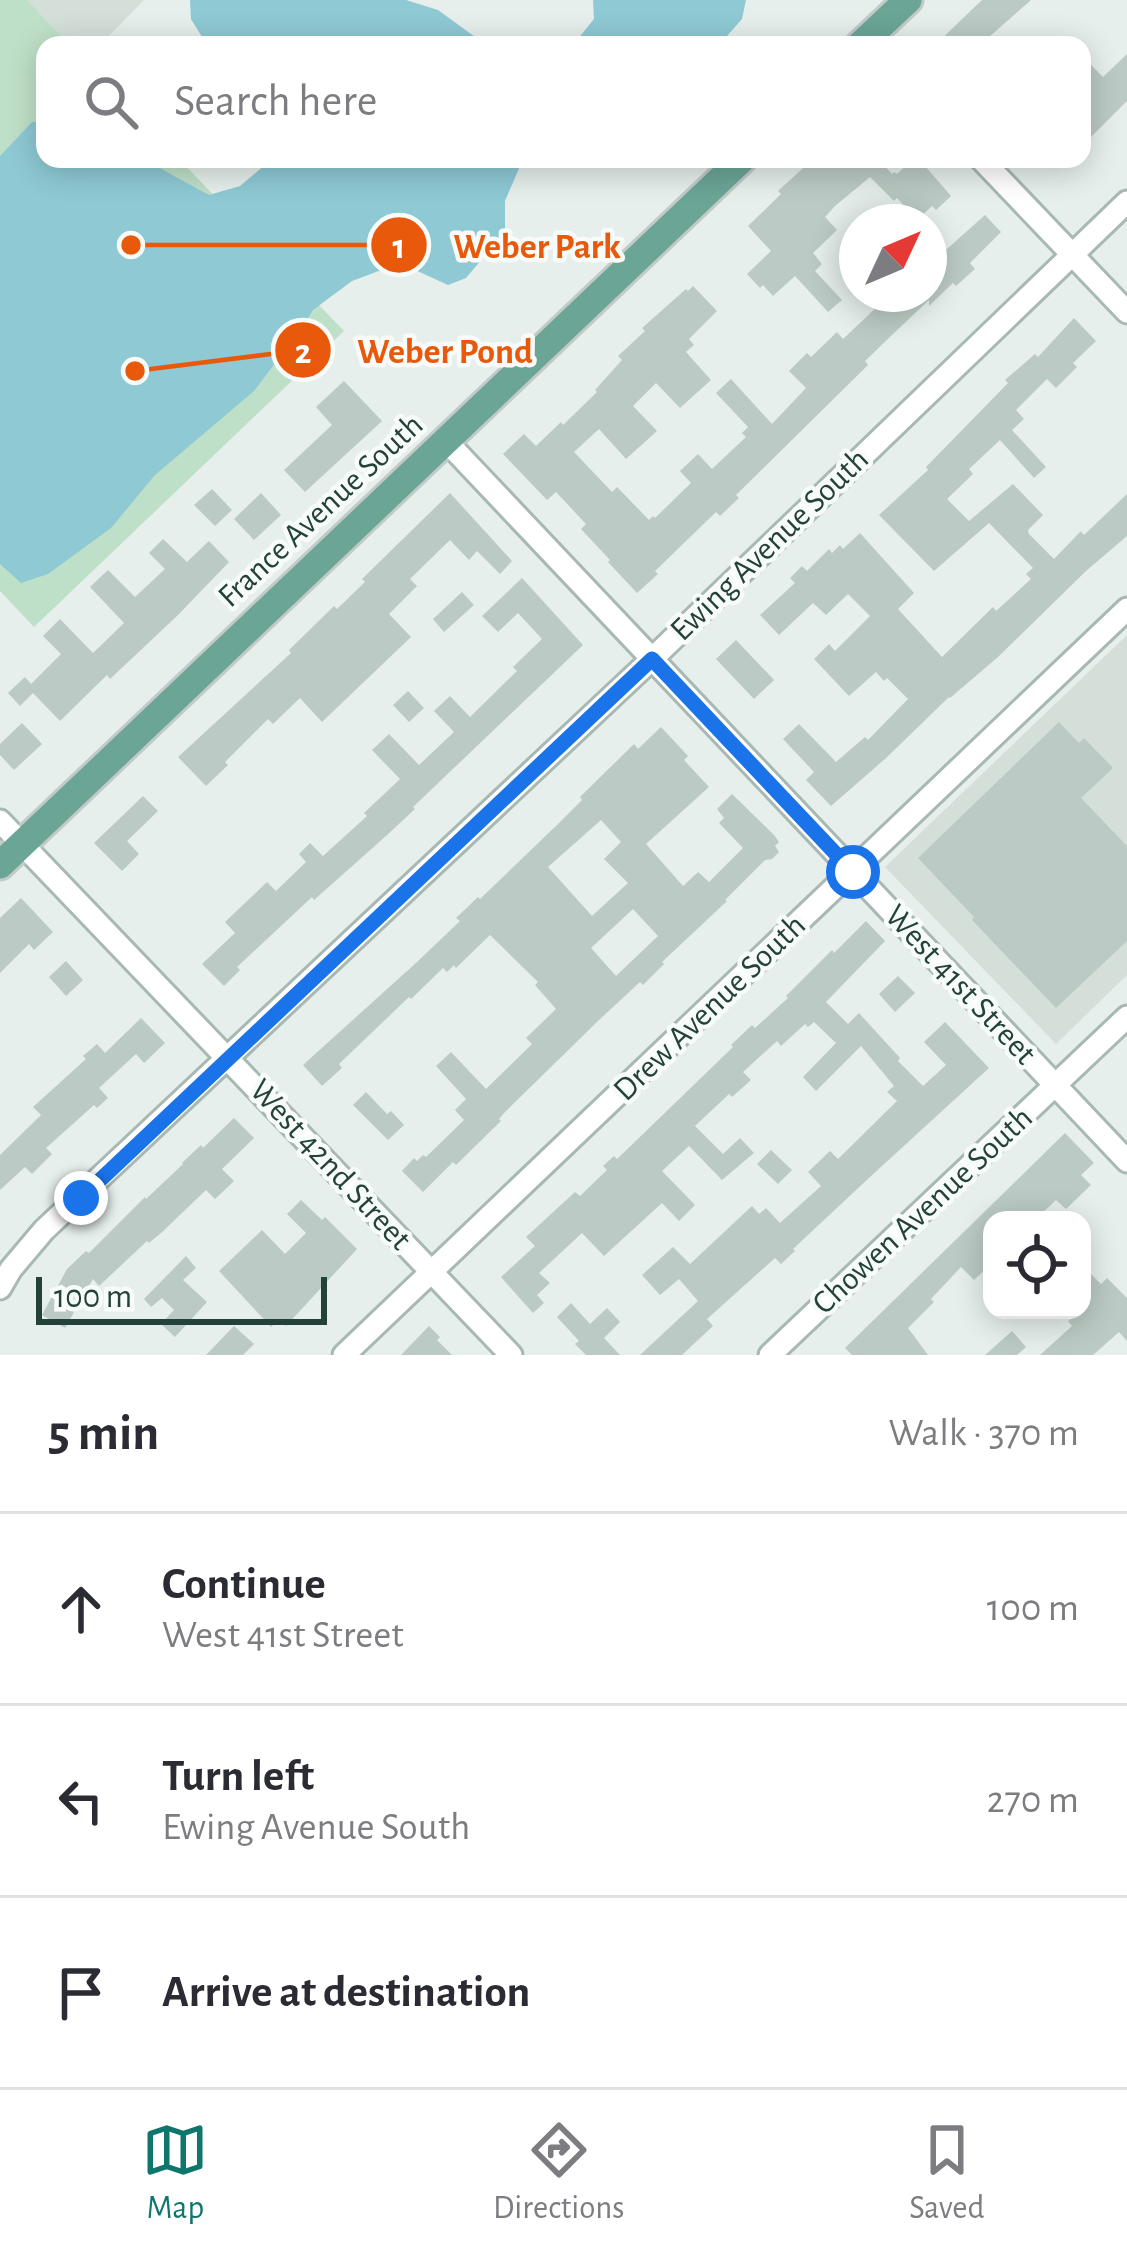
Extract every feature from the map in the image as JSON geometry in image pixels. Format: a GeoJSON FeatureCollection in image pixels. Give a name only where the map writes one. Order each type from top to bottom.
{"type":"FeatureCollection","features":[{"type":"Feature","properties":{"kind":"main road"},"geometry":{"type":"LineString","coordinates":[[875,36],[908,0]]}},
{"type":"Feature","properties":{"kind":"main road","name":"France Avenue South"},"geometry":{"type":"LineString","coordinates":[[0,866],[733,168]]}},
{"type":"Feature","properties":{"kind":"street"},"geometry":{"type":"LineString","coordinates":[[990,168],[1127,312]]}},
{"type":"Feature","properties":{"kind":"street","name":"Ewing Avenue South"},"geometry":{"type":"LineString","coordinates":[[0,1288],[44,1230],[652,659],[1127,202]]}},
{"type":"Feature","properties":{"kind":"street","name":"West 41st Street"},"geometry":{"type":"LineString","coordinates":[[447,442],[1127,1161]]}},
{"type":"Feature","properties":{"kind":"street","name":"Drew Avenue South"},"geometry":{"type":"LineString","coordinates":[[344,1355],[1127,609]]}},
{"type":"Feature","properties":{"kind":"street","name":"West 42nd Street"},"geometry":{"type":"LineString","coordinates":[[0,820],[511,1355]]}},
{"type":"Feature","properties":{"kind":"street","name":"Chowen Avenue South"},"geometry":{"type":"LineString","coordinates":[[770,1355],[1127,1017]]}},
{"type":"Feature","properties":{"kind":"shaded area"},"geometry":{"type":"Polygon","coordinates":[[[27,0],[144,0],[109,36],[61,36],[27,0]]]}},
{"type":"Feature","properties":{"kind":"shaded area"},"geometry":{"type":"Polygon","coordinates":[[[1127,635],[1127,975],[1056,1044],[885,867],[1127,635]]]}},
{"type":"Feature","properties":{"kind":"green space"},"geometry":{"type":"Polygon","coordinates":[[[0,0],[27,0],[61,36],[36,36],[36,168],[188,168],[344,331],[34,627],[0,591],[0,0]]]}},
{"type":"Feature","properties":{"kind":"water"},"geometry":{"type":"Polygon","coordinates":[[[190,0],[406,0],[438,10],[474,36],[201,36],[191,19],[190,0]]]}},
{"type":"Feature","properties":{"kind":"water"},"geometry":{"type":"Polygon","coordinates":[[[593,0],[746,0],[742,19],[727,36],[580,36],[594,19],[593,0]]]}},
{"type":"Feature","properties":{"kind":"water"},"geometry":{"type":"Polygon","coordinates":[[[36,122],[36,168],[160,168],[209,195],[240,186],[261,168],[519,168],[505,201],[505,232],[466,278],[448,285],[400,263],[352,281],[313,310],[254,391],[155,475],[111,528],[48,574],[21,583],[0,564],[0,156],[36,122]]]}},
{"type":"Feature","properties":{"kind":"building"},"geometry":{"type":"Polygon","coordinates":[[[982,0],[1031,0],[990,36],[944,36],[982,0]]]}},
{"type":"Feature","properties":{"kind":"building"},"geometry":{"type":"Polygon","coordinates":[[[1127,54],[1127,101],[1091,137],[1091,65],[1103,77],[1127,54]]]}},
{"type":"Feature","properties":{"kind":"building"},"geometry":{"type":"Polygon","coordinates":[[[803,168],[886,168],[897,174],[903,168],[927,168],[951,196],[942,204],[902,204],[870,177],[835,206],[825,217],[837,230],[813,253],[822,264],[815,271],[839,297],[828,312],[795,276],[773,296],[747,274],[771,251],[748,226],[781,194],[778,191],[803,168]]]}},
{"type":"Feature","properties":{"kind":"building"},"geometry":{"type":"Polygon","coordinates":[[[985,215],[1001,232],[970,263],[975,269],[947,289],[947,249],[985,215]]]}},
{"type":"Feature","properties":{"kind":"building"},"geometry":{"type":"Polygon","coordinates":[[[693,286],[717,311],[689,339],[694,345],[686,352],[711,380],[680,408],[656,383],[633,406],[657,431],[626,459],[599,429],[574,452],[612,492],[617,487],[649,520],[655,518],[691,483],[680,471],[698,454],[712,469],[746,437],[742,433],[748,427],[716,393],[731,379],[772,424],[806,388],[789,371],[837,332],[843,339],[872,312],[916,312],[736,495],[739,498],[720,516],[716,512],[637,593],[581,529],[586,524],[556,492],[547,500],[503,454],[524,434],[536,446],[561,422],[563,425],[597,392],[622,360],[618,356],[645,331],[642,328],[693,286]]]}},
{"type":"Feature","properties":{"kind":"building"},"geometry":{"type":"Polygon","coordinates":[[[1074,318],[1096,341],[1056,388],[1047,379],[1016,410],[1024,419],[1012,430],[1046,467],[1034,478],[1000,440],[969,469],[973,474],[947,499],[969,521],[1013,484],[1043,515],[1029,534],[1054,559],[1127,494],[1127,536],[831,806],[806,780],[814,772],[783,739],[799,724],[836,762],[865,737],[868,740],[908,699],[876,672],[849,696],[814,659],[829,644],[835,651],[870,616],[848,594],[826,615],[813,603],[779,635],[760,615],[795,583],[790,578],[802,566],[807,571],[829,549],[832,553],[840,545],[843,549],[860,533],[914,593],[898,609],[942,657],[993,607],[996,611],[1031,579],[1026,574],[1033,568],[989,523],[934,571],[879,515],[928,470],[1008,383],[1005,380],[1035,354],[1038,357],[1074,318]]]}},
{"type":"Feature","properties":{"kind":"building"},"geometry":{"type":"Polygon","coordinates":[[[344,381],[382,421],[305,492],[284,470],[332,425],[316,407],[344,381]]]}},
{"type":"Feature","properties":{"kind":"building"},"geometry":{"type":"Polygon","coordinates":[[[212,489],[232,510],[215,526],[194,505],[212,489]]]}},
{"type":"Feature","properties":{"kind":"building"},"geometry":{"type":"Polygon","coordinates":[[[261,493],[281,515],[254,540],[234,519],[261,493]]]}},
{"type":"Feature","properties":{"kind":"building"},"geometry":{"type":"Polygon","coordinates":[[[450,493],[512,561],[500,574],[477,551],[469,560],[450,540],[410,579],[417,586],[389,614],[411,637],[322,722],[300,698],[273,724],[268,719],[206,786],[178,757],[291,653],[334,606],[337,609],[365,582],[362,579],[450,493]]]}},
{"type":"Feature","properties":{"kind":"building"},"geometry":{"type":"Polygon","coordinates":[[[163,539],[187,562],[209,541],[229,562],[110,679],[107,675],[60,721],[33,693],[20,706],[8,693],[25,677],[31,684],[61,654],[43,636],[60,619],[93,653],[124,623],[90,587],[108,570],[135,597],[165,569],[149,553],[163,539]]]}},
{"type":"Feature","properties":{"kind":"building"},"geometry":{"type":"Polygon","coordinates":[[[522,578],[583,645],[386,836],[237,967],[240,970],[224,986],[202,964],[235,933],[225,922],[267,882],[276,891],[306,862],[299,854],[310,843],[323,856],[400,779],[372,750],[389,734],[419,765],[454,732],[434,711],[450,696],[470,717],[542,639],[518,613],[498,632],[482,616],[522,578]]]}},
{"type":"Feature","properties":{"kind":"building"},"geometry":{"type":"Polygon","coordinates":[[[462,592],[474,605],[444,632],[433,619],[462,592]]]}},
{"type":"Feature","properties":{"kind":"building"},"geometry":{"type":"Polygon","coordinates":[[[736,640],[774,680],[754,699],[716,659],[736,640]]]}},
{"type":"Feature","properties":{"kind":"building"},"geometry":{"type":"Polygon","coordinates":[[[408,691],[424,708],[409,722],[393,705],[408,691]]]}},
{"type":"Feature","properties":{"kind":"building"},"geometry":{"type":"Polygon","coordinates":[[[1059,722],[1079,743],[1084,738],[1113,768],[1081,798],[1127,846],[1127,941],[1056,1008],[918,858],[1059,722]]]}},
{"type":"Feature","properties":{"kind":"building"},"geometry":{"type":"Polygon","coordinates":[[[22,723],[42,744],[14,770],[0,755],[0,744],[22,723]]]}},
{"type":"Feature","properties":{"kind":"building"},"geometry":{"type":"Polygon","coordinates":[[[661,727],[709,787],[646,844],[683,886],[698,872],[709,882],[743,848],[719,823],[724,818],[717,809],[732,794],[774,835],[779,852],[765,860],[643,985],[640,982],[598,1021],[456,1165],[453,1162],[423,1192],[402,1171],[414,1158],[426,1157],[464,1120],[455,1110],[466,1099],[436,1066],[451,1052],[486,1089],[532,1044],[526,1038],[556,1009],[535,985],[538,982],[490,935],[456,968],[447,972],[443,968],[409,997],[322,1086],[303,1065],[460,921],[456,918],[557,825],[634,744],[638,749],[661,727]],[[601,820],[548,867],[592,916],[628,883],[604,859],[621,842],[601,820]],[[633,909],[591,948],[616,976],[658,936],[633,909]]]}},
{"type":"Feature","properties":{"kind":"building"},"geometry":{"type":"Polygon","coordinates":[[[143,796],[158,811],[127,841],[139,854],[122,871],[94,843],[143,796]]]}},
{"type":"Feature","properties":{"kind":"building"},"geometry":{"type":"Polygon","coordinates":[[[21,898],[53,932],[34,950],[29,944],[0,973],[0,918],[21,898]]]}},
{"type":"Feature","properties":{"kind":"building"},"geometry":{"type":"Polygon","coordinates":[[[866,921],[885,941],[826,1002],[848,1024],[859,1013],[923,1086],[946,1065],[924,1042],[945,1022],[989,1068],[781,1264],[775,1258],[707,1319],[713,1326],[682,1355],[640,1355],[698,1301],[679,1279],[660,1295],[642,1275],[673,1247],[690,1264],[752,1206],[759,1214],[766,1208],[780,1223],[821,1186],[808,1172],[830,1151],[838,1159],[897,1101],[887,1092],[894,1086],[861,1046],[816,1091],[803,1077],[836,1043],[814,1022],[805,1024],[781,1046],[777,1041],[743,1072],[751,1080],[695,1126],[723,1154],[740,1138],[754,1153],[722,1180],[689,1146],[662,1171],[695,1205],[679,1221],[662,1203],[604,1256],[582,1233],[539,1273],[550,1283],[537,1295],[544,1303],[533,1313],[501,1277],[535,1246],[526,1237],[575,1192],[580,1196],[607,1170],[603,1166],[614,1156],[617,1159],[731,1045],[788,998],[866,921]]]}},
{"type":"Feature","properties":{"kind":"building"},"geometry":{"type":"Polygon","coordinates":[[[66,961],[83,980],[66,996],[49,977],[66,961]]]}},
{"type":"Feature","properties":{"kind":"building"},"geometry":{"type":"Polygon","coordinates":[[[898,976],[915,993],[895,1012],[879,994],[898,976]]]}},
{"type":"Feature","properties":{"kind":"building"},"geometry":{"type":"Polygon","coordinates":[[[141,1018],[165,1043],[144,1063],[136,1054],[99,1088],[108,1098],[46,1148],[52,1154],[32,1174],[25,1167],[0,1190],[0,1155],[41,1115],[33,1107],[97,1044],[105,1053],[141,1018]]]}},
{"type":"Feature","properties":{"kind":"building"},"geometry":{"type":"Polygon","coordinates":[[[366,1092],[404,1125],[388,1140],[353,1105],[366,1092]]]}},
{"type":"Feature","properties":{"kind":"building"},"geometry":{"type":"Polygon","coordinates":[[[234,1118],[254,1138],[222,1169],[234,1181],[215,1199],[206,1190],[99,1286],[93,1279],[65,1328],[42,1315],[67,1269],[234,1118]]]}},
{"type":"Feature","properties":{"kind":"building"},"geometry":{"type":"Polygon","coordinates":[[[1065,1133],[1094,1163],[1081,1175],[1091,1185],[1066,1209],[1056,1200],[1044,1211],[985,1211],[1065,1133]]]}},
{"type":"Feature","properties":{"kind":"building"},"geometry":{"type":"Polygon","coordinates":[[[771,1150],[792,1170],[778,1184],[757,1164],[771,1150]]]}},
{"type":"Feature","properties":{"kind":"building"},"geometry":{"type":"Polygon","coordinates":[[[301,1200],[357,1249],[286,1326],[279,1319],[271,1327],[219,1271],[262,1230],[285,1254],[306,1233],[287,1214],[301,1200]]]}},
{"type":"Feature","properties":{"kind":"building"},"geometry":{"type":"Polygon","coordinates":[[[983,1213],[983,1272],[974,1280],[961,1267],[908,1328],[928,1355],[852,1355],[845,1348],[983,1213]]]}},
{"type":"Feature","properties":{"kind":"building"},"geometry":{"type":"Polygon","coordinates":[[[186,1256],[196,1268],[183,1280],[207,1302],[175,1337],[161,1324],[174,1310],[162,1298],[151,1307],[144,1299],[186,1256]]]}},
{"type":"Feature","properties":{"kind":"building"},"geometry":{"type":"Polygon","coordinates":[[[1091,1274],[1101,1284],[1107,1278],[1127,1298],[1127,1341],[1119,1332],[1093,1355],[1040,1355],[1072,1326],[1068,1321],[1091,1319],[1091,1274]]]}},
{"type":"Feature","properties":{"kind":"building"},"geometry":{"type":"Polygon","coordinates":[[[571,1303],[590,1324],[607,1308],[620,1322],[604,1338],[620,1355],[586,1355],[575,1344],[579,1341],[557,1317],[571,1303]]]}},
{"type":"Feature","properties":{"kind":"building"},"geometry":{"type":"Polygon","coordinates":[[[234,1326],[254,1344],[243,1355],[206,1355],[234,1326]]]}},
{"type":"Feature","properties":{"kind":"building"},"geometry":{"type":"Polygon","coordinates":[[[429,1326],[452,1355],[401,1355],[429,1326]]]}},
{"type":"Feature","properties":{"kind":"building"},"geometry":{"type":"Polygon","coordinates":[[[1012,1331],[1026,1347],[1017,1355],[985,1355],[1012,1331]]]}},
{"type":"Feature","properties":{"kind":"place","name":"Weber Park"},"geometry":{"type":"Point","coordinates":[131,245]}},
{"type":"Feature","properties":{"kind":"place","name":"Weber Pond"},"geometry":{"type":"Point","coordinates":[135,371]}},
{"type":"Feature","properties":{"kind":"route"},"geometry":{"type":"LineString","coordinates":[[81,1198],[652,659],[853,872]]}}]}
